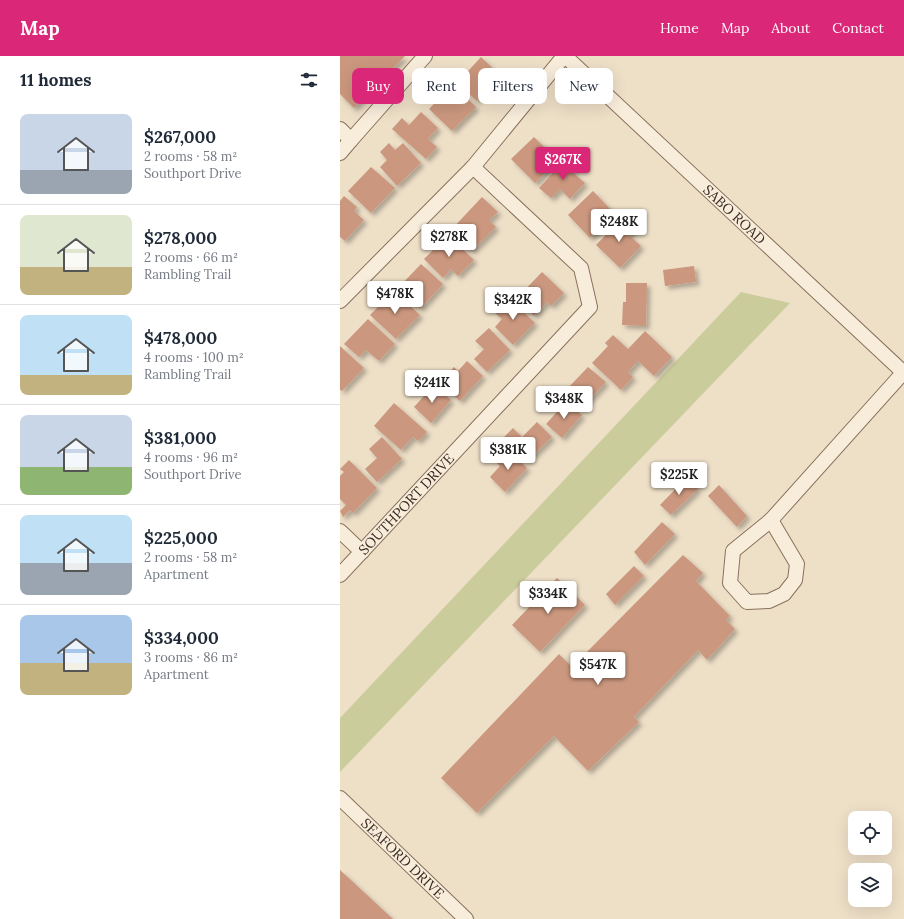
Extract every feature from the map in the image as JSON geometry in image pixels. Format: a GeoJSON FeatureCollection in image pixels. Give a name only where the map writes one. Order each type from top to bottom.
{"type":"FeatureCollection","features":[{"type":"Feature","properties":{"kind":"street"},"geometry":{"type":"LineString","coordinates":[[340,153],[425,56]]}},
{"type":"Feature","properties":{"kind":"street"},"geometry":{"type":"LineString","coordinates":[[340,301],[473,166],[565,56]]}},
{"type":"Feature","properties":{"kind":"street","name":"SABO ROAD"},"geometry":{"type":"LineString","coordinates":[[565,56],[904,373]]}},
{"type":"Feature","properties":{"kind":"street"},"geometry":{"type":"LineString","coordinates":[[340,129],[351,140]]}},
{"type":"Feature","properties":{"kind":"street","name":"SOUTHPORT DRIVE"},"geometry":{"type":"LineString","coordinates":[[340,575],[590,307],[581,268],[473,166]]}},
{"type":"Feature","properties":{"kind":"street"},"geometry":{"type":"LineString","coordinates":[[771,520],[797,564],[795,580],[784,594],[769,601],[747,602],[730,583],[733,551],[771,520],[904,373]]}},
{"type":"Feature","properties":{"kind":"street"},"geometry":{"type":"LineString","coordinates":[[340,531],[362,552]]}},
{"type":"Feature","properties":{"kind":"street","name":"SEAFORD DRIVE"},"geometry":{"type":"LineString","coordinates":[[340,798],[466,919]]}},
{"type":"Feature","properties":{"kind":"green space"},"geometry":{"type":"Polygon","coordinates":[[[741,292],[790,303],[340,772],[340,718],[741,292]]]}},
{"type":"Feature","properties":{"kind":"building"},"geometry":{"type":"Polygon","coordinates":[[[340,56],[405,56],[393,68],[352,68],[352,104],[358,104],[354,108],[340,94],[340,56]]]}},
{"type":"Feature","properties":{"kind":"building"},"geometry":{"type":"Polygon","coordinates":[[[481,57],[493,68],[478,68],[477,101],[470,95],[470,69],[481,57]]]}},
{"type":"Feature","properties":{"kind":"building"},"geometry":{"type":"Polygon","coordinates":[[[470,101],[476,107],[452,131],[429,109],[434,104],[470,104],[470,101]]]}},
{"type":"Feature","properties":{"kind":"building"},"geometry":{"type":"Polygon","coordinates":[[[421,112],[438,128],[428,139],[437,147],[426,159],[392,129],[402,118],[409,125],[421,112]]]}},
{"type":"Feature","properties":{"kind":"building"},"geometry":{"type":"Polygon","coordinates":[[[534,137],[558,161],[535,183],[511,159],[534,137]]]}},
{"type":"Feature","properties":{"kind":"building"},"geometry":{"type":"Polygon","coordinates":[[[389,143],[395,150],[403,143],[421,163],[397,186],[380,167],[387,160],[380,152],[389,143]]]}},
{"type":"Feature","properties":{"kind":"building"},"geometry":{"type":"Polygon","coordinates":[[[567,157],[576,165],[571,171],[585,183],[570,199],[560,189],[551,198],[539,188],[567,157]]]}},
{"type":"Feature","properties":{"kind":"building"},"geometry":{"type":"Polygon","coordinates":[[[371,167],[395,188],[371,213],[348,191],[371,167]]]}},
{"type":"Feature","properties":{"kind":"building"},"geometry":{"type":"Polygon","coordinates":[[[593,191],[615,214],[590,238],[568,215],[593,191]]]}},
{"type":"Feature","properties":{"kind":"building"},"geometry":{"type":"Polygon","coordinates":[[[344,196],[357,207],[354,211],[364,220],[345,241],[340,237],[340,201],[344,196]]]}},
{"type":"Feature","properties":{"kind":"building"},"geometry":{"type":"Polygon","coordinates":[[[482,197],[498,212],[489,220],[496,227],[472,251],[450,231],[482,197]]]}},
{"type":"Feature","properties":{"kind":"building"},"geometry":{"type":"Polygon","coordinates":[[[622,218],[634,229],[629,235],[641,246],[620,268],[596,245],[622,218]]]}},
{"type":"Feature","properties":{"kind":"building"},"geometry":{"type":"Polygon","coordinates":[[[448,235],[474,260],[458,276],[451,269],[443,278],[424,259],[448,235]]]}},
{"type":"Feature","properties":{"kind":"building"},"geometry":{"type":"Polygon","coordinates":[[[421,264],[443,284],[420,309],[398,288],[421,264]]]}},
{"type":"Feature","properties":{"kind":"building"},"geometry":{"type":"Polygon","coordinates":[[[694,266],[696,282],[665,286],[663,270],[694,266]]]}},
{"type":"Feature","properties":{"kind":"building"},"geometry":{"type":"Polygon","coordinates":[[[542,272],[564,293],[551,306],[547,302],[534,316],[516,299],[542,272]]]}},
{"type":"Feature","properties":{"kind":"building"},"geometry":{"type":"Polygon","coordinates":[[[626,283],[647,283],[646,326],[622,325],[623,302],[626,302],[626,283]]]}},
{"type":"Feature","properties":{"kind":"building"},"geometry":{"type":"Polygon","coordinates":[[[394,291],[420,315],[396,339],[370,315],[394,291]]]}},
{"type":"Feature","properties":{"kind":"building"},"geometry":{"type":"Polygon","coordinates":[[[508,297],[535,323],[513,345],[495,327],[502,319],[494,312],[508,297]]]}},
{"type":"Feature","properties":{"kind":"building"},"geometry":{"type":"Polygon","coordinates":[[[368,319],[395,344],[379,361],[366,350],[359,357],[344,344],[368,319]]]}},
{"type":"Feature","properties":{"kind":"building"},"geometry":{"type":"Polygon","coordinates":[[[489,328],[510,350],[487,372],[474,359],[484,349],[475,341],[489,328]]]}},
{"type":"Feature","properties":{"kind":"building"},"geometry":{"type":"Polygon","coordinates":[[[645,331],[672,357],[654,376],[638,361],[628,372],[633,377],[621,390],[592,363],[608,346],[605,343],[613,335],[628,349],[645,331]]]}},
{"type":"Feature","properties":{"kind":"building"},"geometry":{"type":"Polygon","coordinates":[[[340,346],[364,368],[342,391],[340,390],[340,346]]]}},
{"type":"Feature","properties":{"kind":"building"},"geometry":{"type":"Polygon","coordinates":[[[467,361],[483,376],[460,401],[440,382],[454,367],[458,371],[467,361]]]}},
{"type":"Feature","properties":{"kind":"building"},"geometry":{"type":"Polygon","coordinates":[[[588,367],[606,382],[583,406],[566,390],[588,367]]]}},
{"type":"Feature","properties":{"kind":"building"},"geometry":{"type":"Polygon","coordinates":[[[434,385],[451,400],[431,423],[414,407],[434,385]]]}},
{"type":"Feature","properties":{"kind":"building"},"geometry":{"type":"Polygon","coordinates":[[[566,402],[582,415],[562,438],[546,424],[566,402]]]}},
{"type":"Feature","properties":{"kind":"building"},"geometry":{"type":"Polygon","coordinates":[[[394,403],[427,432],[418,441],[413,437],[401,450],[374,426],[394,403]]]}},
{"type":"Feature","properties":{"kind":"building"},"geometry":{"type":"Polygon","coordinates":[[[537,422],[552,437],[528,460],[504,437],[513,428],[522,437],[537,422]]]}},
{"type":"Feature","properties":{"kind":"building"},"geometry":{"type":"Polygon","coordinates":[[[382,437],[402,459],[377,482],[365,469],[377,458],[369,449],[382,437]]]}},
{"type":"Feature","properties":{"kind":"building"},"geometry":{"type":"Polygon","coordinates":[[[508,450],[527,468],[505,492],[490,477],[500,466],[496,462],[508,450]]]}},
{"type":"Feature","properties":{"kind":"building"},"geometry":{"type":"Polygon","coordinates":[[[349,460],[377,488],[353,513],[350,510],[343,517],[340,511],[346,505],[340,499],[340,476],[344,472],[340,469],[349,460]]]}},
{"type":"Feature","properties":{"kind":"building"},"geometry":{"type":"Polygon","coordinates":[[[687,477],[698,489],[671,515],[660,505],[687,477]]]}},
{"type":"Feature","properties":{"kind":"building"},"geometry":{"type":"Polygon","coordinates":[[[719,485],[747,516],[737,527],[708,496],[719,485]]]}},
{"type":"Feature","properties":{"kind":"building"},"geometry":{"type":"Polygon","coordinates":[[[662,522],[675,534],[645,565],[634,552],[662,522]]]}},
{"type":"Feature","properties":{"kind":"building"},"geometry":{"type":"Polygon","coordinates":[[[683,555],[703,573],[696,581],[730,616],[726,620],[735,629],[707,660],[698,650],[634,717],[639,722],[588,771],[554,736],[477,813],[441,778],[559,654],[572,667],[683,555]]]}},
{"type":"Feature","properties":{"kind":"building"},"geometry":{"type":"Polygon","coordinates":[[[634,566],[644,576],[615,605],[606,594],[634,566]]]}},
{"type":"Feature","properties":{"kind":"building"},"geometry":{"type":"Polygon","coordinates":[[[557,578],[585,605],[540,652],[512,625],[557,578]]]}},
{"type":"Feature","properties":{"kind":"building"},"geometry":{"type":"Polygon","coordinates":[[[340,870],[393,919],[340,919],[340,870]]]}}]}
